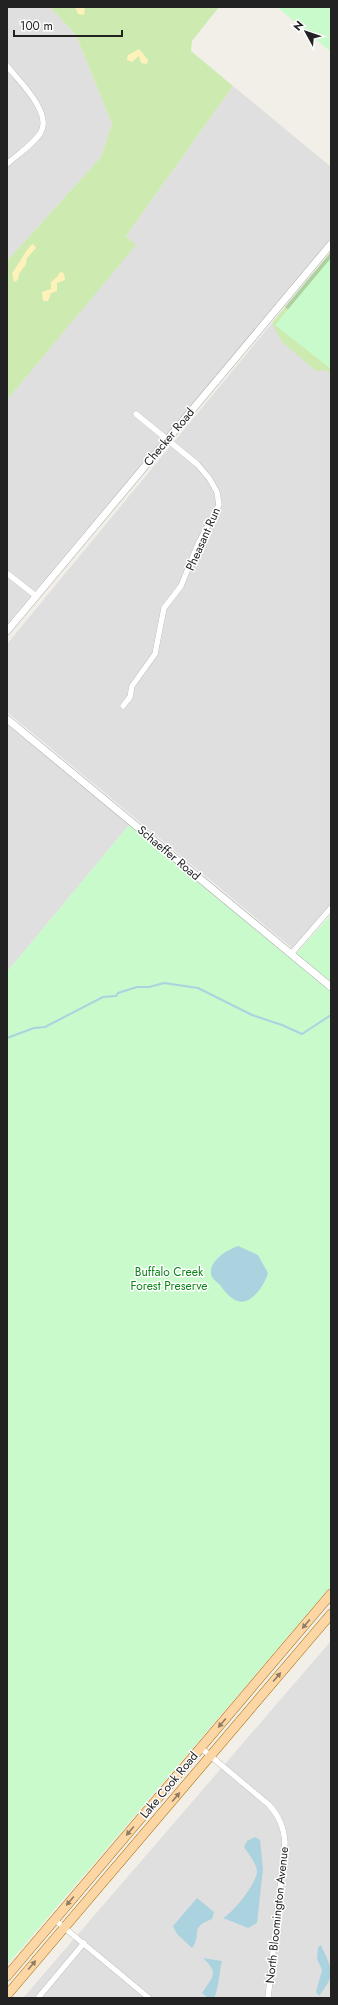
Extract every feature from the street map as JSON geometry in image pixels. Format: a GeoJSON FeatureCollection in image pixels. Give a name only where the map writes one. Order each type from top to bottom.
{"type":"FeatureCollection","features":[{"type":"Feature","properties":{"kind":"main road","name":"Lake Cook Road"},"geometry":{"type":"LineString","coordinates":[[7,1976],[331,1594]]}},
{"type":"Feature","properties":{"kind":"main road","name":"Lake Cook Road"},"geometry":{"type":"LineString","coordinates":[[7,1995],[331,1614]]}},
{"type":"Feature","properties":{"kind":"street"},"geometry":{"type":"LineString","coordinates":[[7,66],[36,102],[43,114],[44,120],[41,132],[36,138],[7,164]]}},
{"type":"Feature","properties":{"kind":"street","name":"Checker Road"},"geometry":{"type":"LineString","coordinates":[[7,632],[331,244]]}},
{"type":"Feature","properties":{"kind":"street","name":"Pheasant Run"},"geometry":{"type":"LineString","coordinates":[[123,706],[130,698],[132,686],[155,654],[164,608],[181,586],[198,544],[219,505],[217,492],[209,478],[197,464],[136,414]]}},
{"type":"Feature","properties":{"kind":"street"},"geometry":{"type":"LineString","coordinates":[[8,574],[36,596]]}},
{"type":"Feature","properties":{"kind":"street","name":"Schaeffer Road"},"geometry":{"type":"LineString","coordinates":[[7,719],[331,987]]}},
{"type":"Feature","properties":{"kind":"street"},"geometry":{"type":"LineString","coordinates":[[291,954],[331,908]]}},
{"type":"Feature","properties":{"kind":"street","name":"North Bloomington Avenue"},"geometry":{"type":"LineString","coordinates":[[201,1748],[276,1812],[285,1835],[268,1998]]}},
{"type":"Feature","properties":{"kind":"street"},"geometry":{"type":"LineString","coordinates":[[55,1920],[147,1997]]}},
{"type":"Feature","properties":{"kind":"street"},"geometry":{"type":"LineString","coordinates":[[38,1998],[84,1943]]}},
{"type":"Feature","properties":{"kind":"shaded area"},"geometry":{"type":"Polygon","coordinates":[[[7,7],[50,7],[76,35],[112,124],[101,157],[7,261],[7,7]]]}},
{"type":"Feature","properties":{"kind":"shaded area"},"geometry":{"type":"Polygon","coordinates":[[[233,86],[331,167],[331,238],[7,624],[7,400],[135,245],[126,236],[233,86]]]}},
{"type":"Feature","properties":{"kind":"shaded area"},"geometry":{"type":"Polygon","coordinates":[[[272,323],[331,371],[331,912],[297,952],[7,712],[7,644],[272,323]]]}},
{"type":"Feature","properties":{"kind":"shaded area"},"geometry":{"type":"Polygon","coordinates":[[[7,724],[129,825],[7,972],[7,724]]]}},
{"type":"Feature","properties":{"kind":"shaded area"},"geometry":{"type":"Polygon","coordinates":[[[331,1641],[331,1998],[23,1998],[331,1641]]]}},
{"type":"Feature","properties":{"kind":"green space"},"geometry":{"type":"Polygon","coordinates":[[[50,7],[219,7],[192,41],[191,51],[233,86],[126,236],[136,245],[7,400],[7,261],[101,157],[112,124],[76,35],[50,7]]]}},
{"type":"Feature","properties":{"kind":"green space"},"geometry":{"type":"Polygon","coordinates":[[[277,7],[331,7],[331,52],[277,7]]]}},
{"type":"Feature","properties":{"kind":"green space"},"geometry":{"type":"Polygon","coordinates":[[[331,252],[331,264],[295,315],[285,307],[331,252]]]}},
{"type":"Feature","properties":{"kind":"green space"},"geometry":{"type":"Polygon","coordinates":[[[331,258],[331,369],[275,325],[331,258]]]}},
{"type":"Feature","properties":{"kind":"green space"},"geometry":{"type":"Polygon","coordinates":[[[331,264],[331,374],[325,370],[316,371],[282,342],[272,323],[285,307],[295,314],[331,264]]]}},
{"type":"Feature","properties":{"kind":"green space","name":"Buffalo Creek Forest Preserve"},"geometry":{"type":"Polygon","coordinates":[[[129,825],[291,959],[331,915],[331,1586],[7,1965],[7,972],[129,825]]]}},
{"type":"Feature","properties":{"kind":"sand"},"geometry":{"type":"Polygon","coordinates":[[[75,7],[85,7],[84,15],[78,14],[75,7]]]}},
{"type":"Feature","properties":{"kind":"sand"},"geometry":{"type":"Polygon","coordinates":[[[139,49],[148,60],[147,64],[141,63],[139,56],[132,62],[127,60],[128,55],[139,49]]]}},
{"type":"Feature","properties":{"kind":"sand"},"geometry":{"type":"Polygon","coordinates":[[[33,244],[36,248],[27,258],[26,264],[19,274],[18,280],[14,282],[12,273],[33,244]]]}},
{"type":"Feature","properties":{"kind":"sand"},"geometry":{"type":"Polygon","coordinates":[[[60,272],[64,273],[65,280],[57,283],[57,291],[51,293],[48,301],[43,301],[42,292],[51,289],[51,282],[60,272]]]}},
{"type":"Feature","properties":{"kind":"water"},"geometry":{"type":"Polygon","coordinates":[[[238,1246],[258,1255],[268,1273],[263,1284],[255,1295],[244,1301],[238,1301],[228,1295],[211,1275],[211,1268],[216,1260],[224,1253],[238,1246]]]}},
{"type":"Feature","properties":{"kind":"water"},"geometry":{"type":"Polygon","coordinates":[[[255,1837],[260,1840],[263,1869],[257,1923],[248,1928],[223,1918],[243,1898],[256,1877],[256,1866],[244,1847],[247,1841],[255,1837]]]}},
{"type":"Feature","properties":{"kind":"water"},"geometry":{"type":"Polygon","coordinates":[[[197,1898],[214,1912],[212,1919],[200,1925],[198,1928],[195,1943],[192,1948],[177,1934],[173,1926],[197,1898]]]}},
{"type":"Feature","properties":{"kind":"water"},"geometry":{"type":"Polygon","coordinates":[[[321,1945],[331,1971],[328,1982],[319,1996],[316,1992],[322,1970],[317,1959],[318,1947],[321,1945]]]}},
{"type":"Feature","properties":{"kind":"water"},"geometry":{"type":"Polygon","coordinates":[[[203,1958],[222,1961],[214,1998],[208,1998],[202,1993],[212,1978],[213,1971],[203,1958]]]}},
{"type":"Feature","properties":{"kind":"waterway"},"geometry":{"type":"LineString","coordinates":[[7,1038],[34,1028],[45,1027],[103,997],[116,996],[118,993],[137,987],[149,987],[164,983],[198,988],[252,1015],[282,1025],[302,1034],[331,1015]]}}]}
